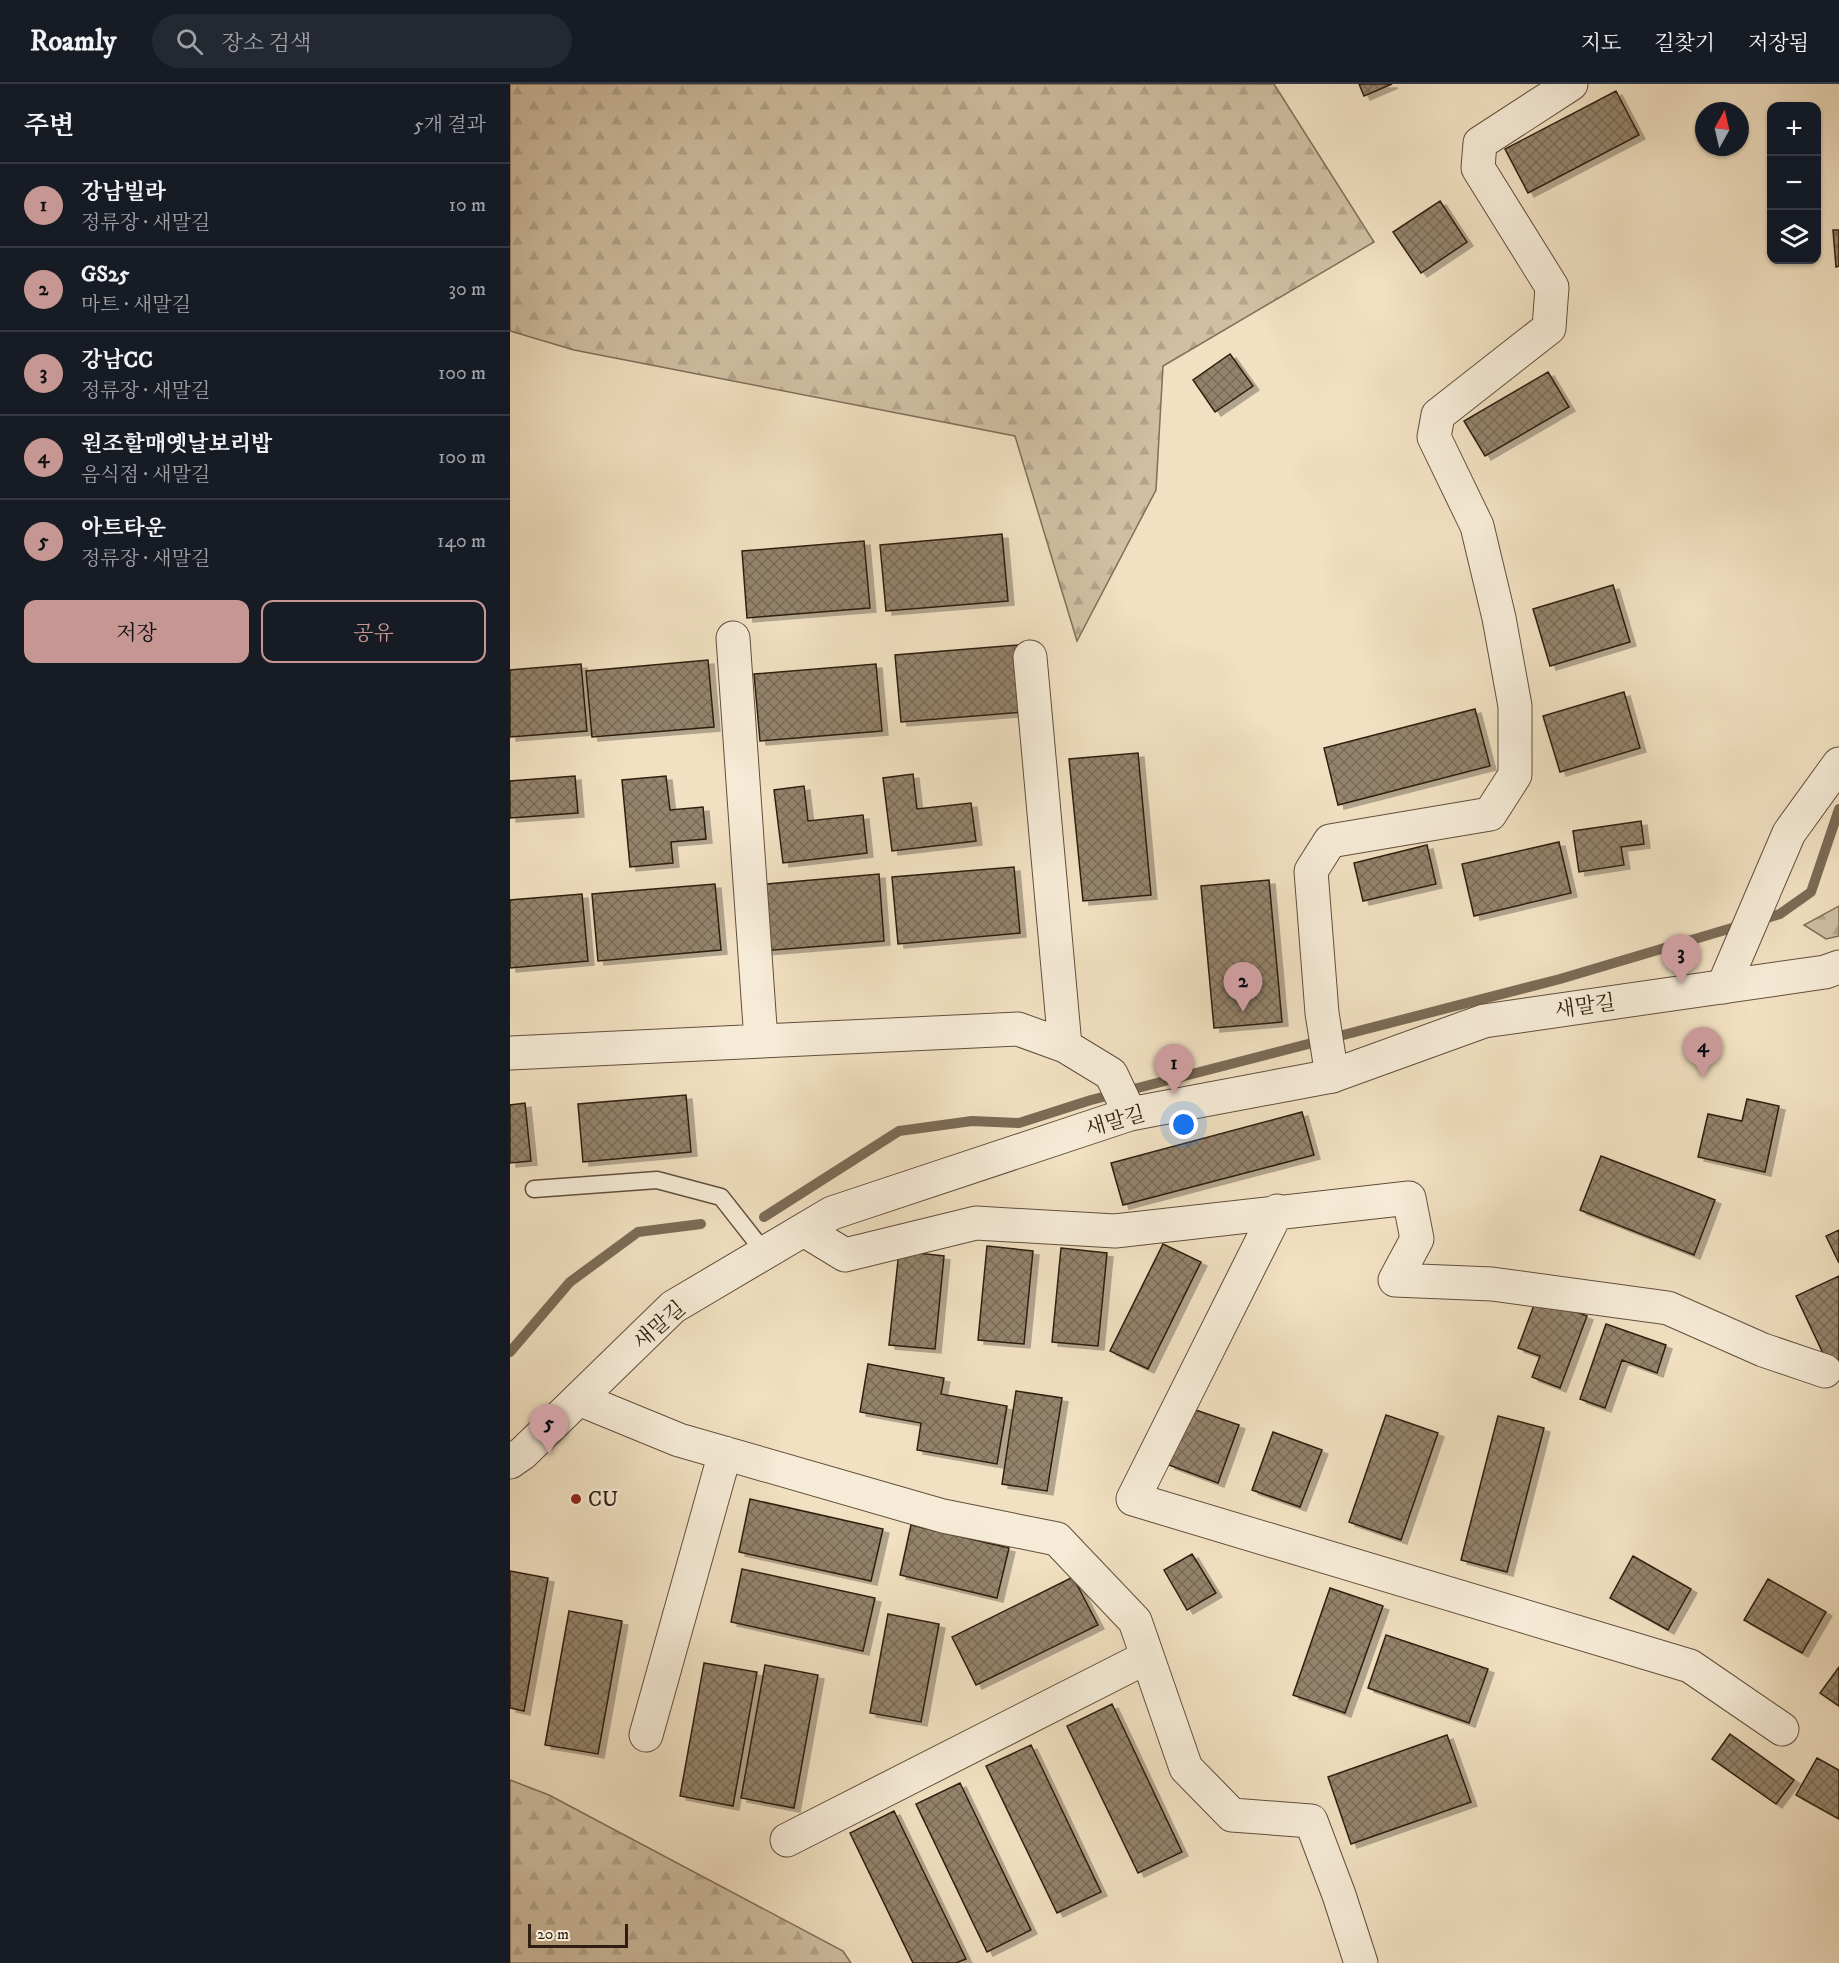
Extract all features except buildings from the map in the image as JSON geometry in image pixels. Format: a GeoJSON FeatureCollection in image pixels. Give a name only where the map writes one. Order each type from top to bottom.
{"type":"FeatureCollection","features":[{"type":"Feature","properties":{"kind":"street"},"geometry":{"type":"LineString","coordinates":[[1332,1076],[1322,1013],[1311,872],[1330,841],[1490,814],[1515,775],[1515,706],[1499,618],[1477,526],[1434,437],[1438,415],[1549,328],[1552,287],[1478,168],[1480,143],[1571,84]]}},
{"type":"Feature","properties":{"kind":"street"},"geometry":{"type":"LineString","coordinates":[[733,638],[761,1041]]}},
{"type":"Feature","properties":{"kind":"street"},"geometry":{"type":"LineString","coordinates":[[1030,657],[1065,1046]]}},
{"type":"Feature","properties":{"kind":"street"},"geometry":{"type":"LineString","coordinates":[[1723,987],[1789,833],[1839,765]]}},
{"type":"Feature","properties":{"kind":"street","name":"새말길"},"geometry":{"type":"LineString","coordinates":[[510,1462],[523,1453],[674,1308],[832,1214],[1130,1113],[1332,1076],[1484,1021],[1825,972],[1839,967]]}},
{"type":"Feature","properties":{"kind":"street"},"geometry":{"type":"LineString","coordinates":[[510,1053],[1018,1029],[1065,1046],[1111,1074],[1130,1113]]}},
{"type":"Feature","properties":{"kind":"street"},"geometry":{"type":"LineString","coordinates":[[804,1230],[844,1255],[976,1223],[1115,1231],[1408,1198],[1417,1239],[1395,1280],[1492,1284],[1668,1308],[1763,1350],[1825,1371]]}},
{"type":"Feature","properties":{"kind":"street"},"geometry":{"type":"LineString","coordinates":[[1277,1211],[1133,1499],[1690,1666],[1782,1729]]}},
{"type":"Feature","properties":{"kind":"street"},"geometry":{"type":"LineString","coordinates":[[579,1399],[679,1440],[943,1516],[1057,1539],[1135,1621],[1186,1767],[1233,1815],[1311,1821],[1339,1895],[1361,1963]]}},
{"type":"Feature","properties":{"kind":"street"},"geometry":{"type":"LineString","coordinates":[[646,1735],[725,1453]]}},
{"type":"Feature","properties":{"kind":"street"},"geometry":{"type":"LineString","coordinates":[[788,1840],[1147,1658]]}},
{"type":"Feature","properties":{"kind":"lane"},"geometry":{"type":"LineString","coordinates":[[534,1189],[657,1180],[711,1194],[721,1197],[765,1253]]}},
{"type":"Feature","properties":{"kind":"green space"},"geometry":{"type":"Polygon","coordinates":[[[510,84],[1274,84],[1374,242],[1163,366],[1156,490],[1077,641],[1015,436],[574,350],[510,331],[510,84]]]}},
{"type":"Feature","properties":{"kind":"green space"},"geometry":{"type":"Polygon","coordinates":[[[1839,906],[1839,936],[1826,939],[1804,925],[1839,906]]]}},
{"type":"Feature","properties":{"kind":"green space"},"geometry":{"type":"Polygon","coordinates":[[[510,1780],[549,1795],[843,1951],[851,1963],[510,1963],[510,1780]]]}},
{"type":"Feature","properties":{"kind":"waterway"},"geometry":{"type":"LineString","coordinates":[[1760,920],[1780,914],[1811,892],[1839,809]]}},
{"type":"Feature","properties":{"kind":"waterway"},"geometry":{"type":"LineString","coordinates":[[764,1217],[899,1131],[972,1121],[1019,1123],[1091,1100],[1560,979],[1742,925]]}},
{"type":"Feature","properties":{"kind":"waterway"},"geometry":{"type":"LineString","coordinates":[[510,1352],[570,1282],[638,1232],[701,1224]]}},
{"type":"Feature","properties":{"kind":"place","name":"강남CC"},"geometry":{"type":"Point","coordinates":[1681,984]}},
{"type":"Feature","properties":{"kind":"place","name":"GS25"},"geometry":{"type":"Point","coordinates":[1243,1012]}},
{"type":"Feature","properties":{"kind":"place","name":"원조할매옛날보리밥"},"geometry":{"type":"Point","coordinates":[1703,1077]}},
{"type":"Feature","properties":{"kind":"place","name":"강남빌라"},"geometry":{"type":"Point","coordinates":[1174,1094]}},
{"type":"Feature","properties":{"kind":"place","name":"아트타운"},"geometry":{"type":"Point","coordinates":[549,1454]}},
{"type":"Feature","properties":{"kind":"place","name":"CU"},"geometry":{"type":"Point","coordinates":[576,1499]}}]}
